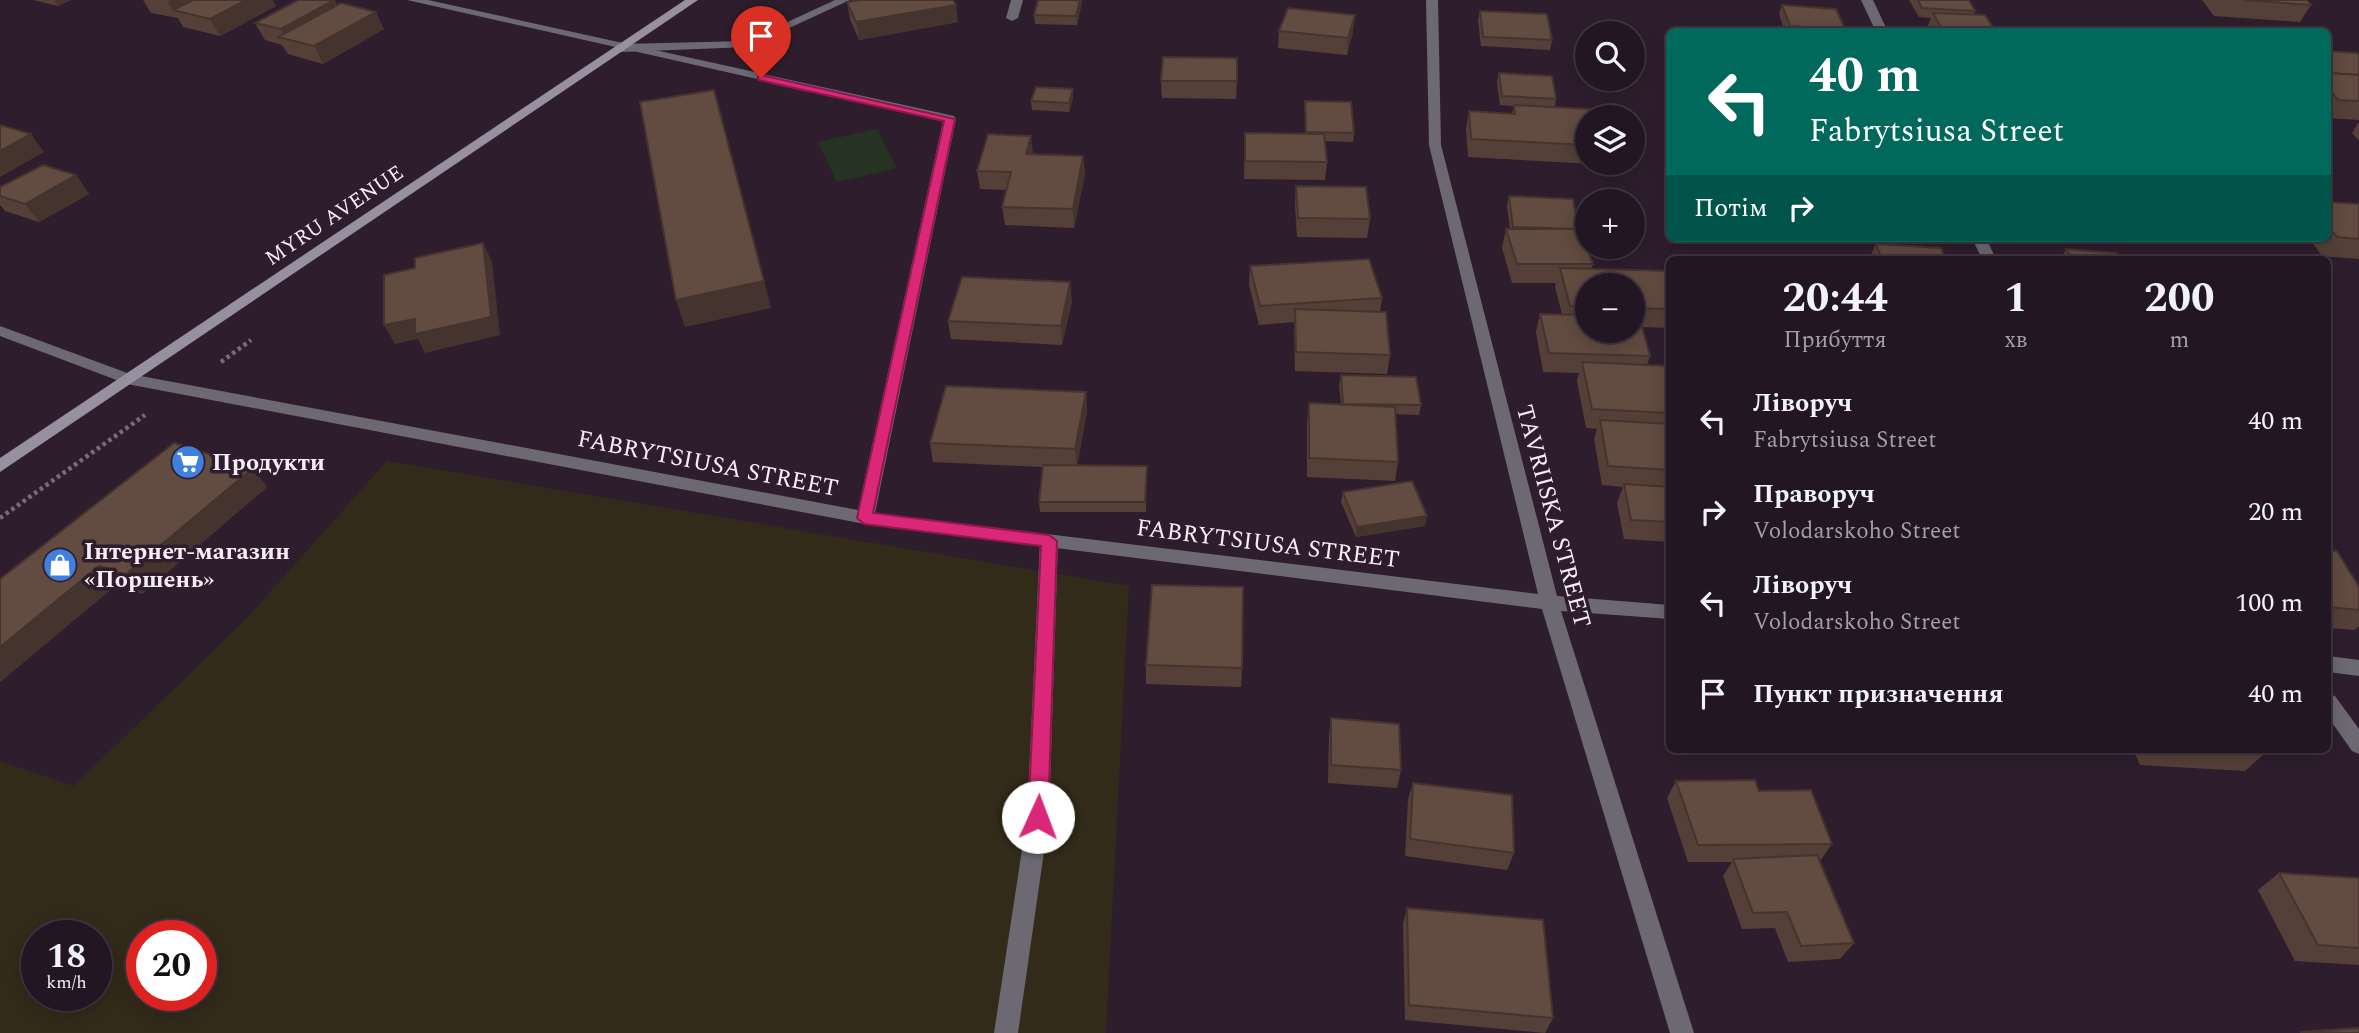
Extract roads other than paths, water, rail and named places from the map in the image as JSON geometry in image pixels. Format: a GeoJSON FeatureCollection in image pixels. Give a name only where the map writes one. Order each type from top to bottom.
{"type":"FeatureCollection","features":[{"type":"Feature","properties":{"kind":"main road","name":"MYRU AVENUE"},"geometry":{"type":"LineString","coordinates":[[0,466],[692,0]]}},
{"type":"Feature","properties":{"kind":"street"},"geometry":{"type":"LineString","coordinates":[[413,0],[950,119],[864,518]]}},
{"type":"Feature","properties":{"kind":"street"},"geometry":{"type":"LineString","coordinates":[[622,48],[748,44],[844,0]]}},
{"type":"Feature","properties":{"kind":"street"},"geometry":{"type":"LineString","coordinates":[[1012,18],[1017,0]]}},
{"type":"Feature","properties":{"kind":"street","name":"TAVRIISKA STREET"},"geometry":{"type":"LineString","coordinates":[[1432,0],[1435,145],[1549,603],[1682,1033]]}},
{"type":"Feature","properties":{"kind":"street"},"geometry":{"type":"LineString","coordinates":[[1867,0],[1880,28]]}},
{"type":"Feature","properties":{"kind":"street","name":"FABRYTSIUSA STREET"},"geometry":{"type":"LineString","coordinates":[[0,331],[127,379],[864,518],[1549,603],[1666,612]]}},
{"type":"Feature","properties":{"kind":"street"},"geometry":{"type":"LineString","coordinates":[[1006,1033],[1038,817],[1049,541]]}},
{"type":"Feature","properties":{"kind":"street"},"geometry":{"type":"LineString","coordinates":[[2331,664],[2359,668]]}},
{"type":"Feature","properties":{"kind":"street"},"geometry":{"type":"LineString","coordinates":[[2331,706],[2359,745]]}},
{"type":"Feature","properties":{"kind":"place","name":"Продукти"},"geometry":{"type":"Point","coordinates":[188,462]}},
{"type":"Feature","properties":{"kind":"place","name":"Інтернет-магазин «Поршень»"},"geometry":{"type":"Point","coordinates":[60,565]}}]}
